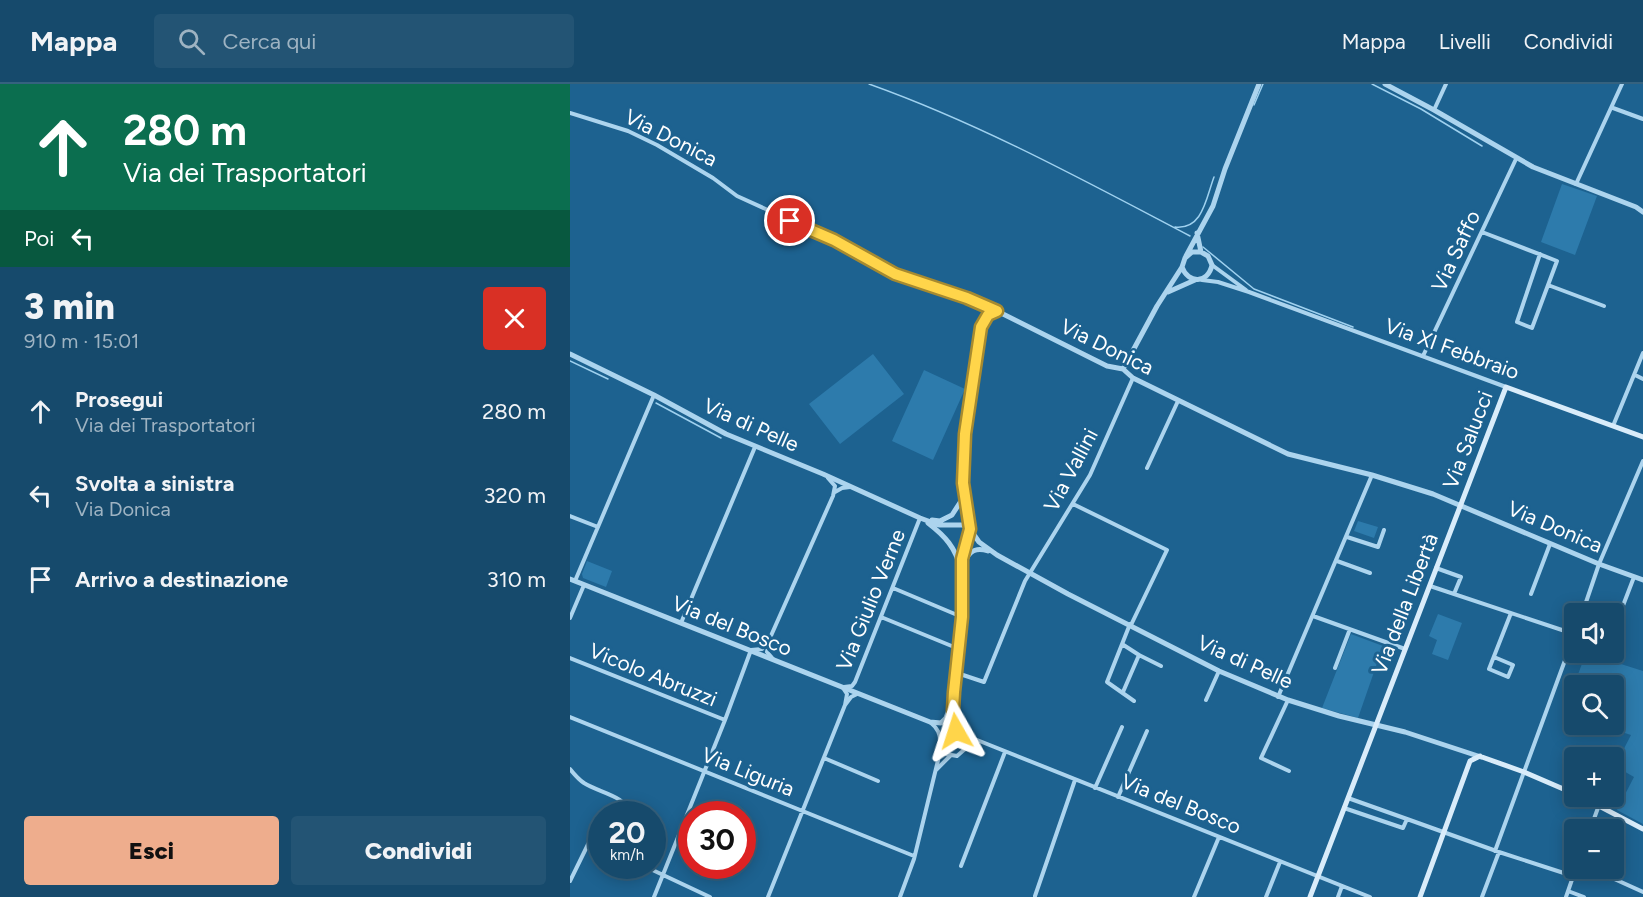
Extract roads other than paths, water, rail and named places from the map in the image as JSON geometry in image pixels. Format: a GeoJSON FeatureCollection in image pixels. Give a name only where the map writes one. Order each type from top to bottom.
{"type":"FeatureCollection","features":[{"type":"Feature","properties":{"kind":"main road","name":"Via XI Febbraio"},"geometry":{"type":"LineString","coordinates":[[1506,387],[1643,437]]}},
{"type":"Feature","properties":{"kind":"main road","name":"Via Salucci"},"geometry":{"type":"LineString","coordinates":[[1461,505],[1506,387]]}},
{"type":"Feature","properties":{"kind":"main road","name":"Via della Libertà"},"geometry":{"type":"LineString","coordinates":[[1310,897],[1347,809],[1348,798],[1461,505]]}},
{"type":"Feature","properties":{"kind":"main road","name":"Via di Pelle"},"geometry":{"type":"LineString","coordinates":[[1481,757],[1524,772],[1564,790]]}},
{"type":"Feature","properties":{"kind":"main road"},"geometry":{"type":"LineString","coordinates":[[1420,897],[1470,761],[1481,757]]}},
{"type":"Feature","properties":{"kind":"main road"},"geometry":{"type":"LineString","coordinates":[[1603,807],[1643,829]]}},
{"type":"Feature","properties":{"kind":"street"},"geometry":{"type":"LineString","coordinates":[[1124,369],[1182,267],[1197,233],[1213,206],[1259,84]]}},
{"type":"Feature","properties":{"kind":"street"},"geometry":{"type":"LineString","coordinates":[[1385,84],[1516,159],[1636,207],[1643,212]]}},
{"type":"Feature","properties":{"kind":"street"},"geometry":{"type":"LineString","coordinates":[[1434,110],[1446,84]]}},
{"type":"Feature","properties":{"kind":"street"},"geometry":{"type":"LineString","coordinates":[[1576,184],[1613,108],[1622,84]]}},
{"type":"Feature","properties":{"kind":"street"},"geometry":{"type":"LineString","coordinates":[[1613,108],[1643,119]]}},
{"type":"Feature","properties":{"kind":"street","name":"Via Donica"},"geometry":{"type":"LineString","coordinates":[[570,113],[628,131],[713,178],[737,196],[834,240],[895,274],[967,298],[1107,366],[1124,369],[1133,378],[1288,454],[1372,475],[1461,505],[1599,564],[1643,580]]}},
{"type":"Feature","properties":{"kind":"street","name":"Via Saffo"},"geometry":{"type":"LineString","coordinates":[[1423,356],[1516,159]]}},
{"type":"Feature","properties":{"kind":"street"},"geometry":{"type":"LineString","coordinates":[[1482,232],[1540,254],[1557,261],[1532,328],[1516,322],[1540,254]]}},
{"type":"Feature","properties":{"kind":"street"},"geometry":{"type":"LineString","coordinates":[[1197,233],[1201,252]]}},
{"type":"Feature","properties":{"kind":"street"},"geometry":{"type":"LineString","coordinates":[[1166,292],[1195,280],[1202,280],[1208,275],[1212,266],[1208,256],[1201,252],[1191,252],[1185,258]]}},
{"type":"Feature","properties":{"kind":"street","name":"Via XI Febbraio"},"geometry":{"type":"LineString","coordinates":[[1212,266],[1249,292]]}},
{"type":"Feature","properties":{"kind":"street"},"geometry":{"type":"LineString","coordinates":[[1182,267],[1186,275],[1195,280]]}},
{"type":"Feature","properties":{"kind":"street","name":"Via XI Febbraio"},"geometry":{"type":"LineString","coordinates":[[1202,280],[1218,282],[1249,292],[1506,387]]}},
{"type":"Feature","properties":{"kind":"street"},"geometry":{"type":"LineString","coordinates":[[1548,285],[1604,306]]}},
{"type":"Feature","properties":{"kind":"street"},"geometry":{"type":"LineString","coordinates":[[921,519],[940,521],[952,514],[961,501],[965,434],[981,327],[988,315],[997,311]]}},
{"type":"Feature","properties":{"kind":"street"},"geometry":{"type":"LineString","coordinates":[[1614,426],[1643,353]]}},
{"type":"Feature","properties":{"kind":"street","name":"Via di Pelle"},"geometry":{"type":"LineString","coordinates":[[570,354],[755,447],[823,474],[921,519],[939,525],[961,525],[970,529],[979,542],[1029,573],[1219,671],[1278,697],[1481,757]]}},
{"type":"Feature","properties":{"kind":"street"},"geometry":{"type":"LineString","coordinates":[[1635,375],[1643,379]]}},
{"type":"Feature","properties":{"kind":"street","name":"Via Vallini"},"geometry":{"type":"LineString","coordinates":[[957,673],[984,682],[1029,573],[1090,474],[1133,378]]}},
{"type":"Feature","properties":{"kind":"street"},"geometry":{"type":"LineString","coordinates":[[572,580],[598,527],[654,395]]}},
{"type":"Feature","properties":{"kind":"street"},"geometry":{"type":"LineString","coordinates":[[1147,468],[1178,401]]}},
{"type":"Feature","properties":{"kind":"street"},"geometry":{"type":"LineString","coordinates":[[681,623],[755,447]]}},
{"type":"Feature","properties":{"kind":"street"},"geometry":{"type":"LineString","coordinates":[[1586,603],[1599,564],[1643,461]]}},
{"type":"Feature","properties":{"kind":"street"},"geometry":{"type":"LineString","coordinates":[[775,660],[767,652],[770,638],[835,490],[834,484],[823,474]]}},
{"type":"Feature","properties":{"kind":"street"},"geometry":{"type":"LineString","coordinates":[[1278,697],[1372,475]]}},
{"type":"Feature","properties":{"kind":"street"},"geometry":{"type":"LineString","coordinates":[[941,739],[947,732],[956,731],[953,710],[962,617],[962,559],[970,529],[963,483]]}},
{"type":"Feature","properties":{"kind":"street"},"geometry":{"type":"LineString","coordinates":[[833,496],[838,489],[843,487],[858,490]]}},
{"type":"Feature","properties":{"kind":"street"},"geometry":{"type":"LineString","coordinates":[[1073,504],[1167,550],[1122,644],[1107,682],[1134,701]]}},
{"type":"Feature","properties":{"kind":"street"},"geometry":{"type":"LineString","coordinates":[[570,516],[598,527]]}},
{"type":"Feature","properties":{"kind":"street","name":"Via di Pelle"},"geometry":{"type":"LineString","coordinates":[[921,519],[937,530],[955,550],[962,578]]}},
{"type":"Feature","properties":{"kind":"street","name":"Via Giulio Verne"},"geometry":{"type":"LineString","coordinates":[[843,687],[852,686],[855,682],[921,519]]}},
{"type":"Feature","properties":{"kind":"street"},"geometry":{"type":"LineString","coordinates":[[1347,537],[1378,547],[1384,530]]}},
{"type":"Feature","properties":{"kind":"street"},"geometry":{"type":"LineString","coordinates":[[1532,594],[1550,543]]}},
{"type":"Feature","properties":{"kind":"street"},"geometry":{"type":"LineString","coordinates":[[962,578],[965,563],[971,552],[983,549],[998,555]]}},
{"type":"Feature","properties":{"kind":"street"},"geometry":{"type":"LineString","coordinates":[[1336,561],[1370,573]]}},
{"type":"Feature","properties":{"kind":"street"},"geometry":{"type":"LineString","coordinates":[[1436,568],[1461,577],[1454,594]]}},
{"type":"Feature","properties":{"kind":"street"},"geometry":{"type":"LineString","coordinates":[[1624,603],[1634,576]]}},
{"type":"Feature","properties":{"kind":"street","name":"Via del Bosco"},"geometry":{"type":"LineString","coordinates":[[572,580],[930,722]]}},
{"type":"Feature","properties":{"kind":"street"},"geometry":{"type":"LineString","coordinates":[[570,618],[584,585]]}},
{"type":"Feature","properties":{"kind":"street"},"geometry":{"type":"LineString","coordinates":[[1430,586],[1564,630]]}},
{"type":"Feature","properties":{"kind":"street"},"geometry":{"type":"LineString","coordinates":[[892,588],[962,617]]}},
{"type":"Feature","properties":{"kind":"street"},"geometry":{"type":"LineString","coordinates":[[1494,657],[1513,665],[1508,677],[1489,669],[1511,613]]}},
{"type":"Feature","properties":{"kind":"street"},"geometry":{"type":"LineString","coordinates":[[1313,616],[1405,649]]}},
{"type":"Feature","properties":{"kind":"street"},"geometry":{"type":"LineString","coordinates":[[881,617],[959,649]]}},
{"type":"Feature","properties":{"kind":"street"},"geometry":{"type":"LineString","coordinates":[[1335,668],[1350,629]]}},
{"type":"Feature","properties":{"kind":"street"},"geometry":{"type":"LineString","coordinates":[[666,867],[751,650],[762,649],[770,638]]}},
{"type":"Feature","properties":{"kind":"street"},"geometry":{"type":"LineString","coordinates":[[1122,644],[1161,666]]}},
{"type":"Feature","properties":{"kind":"street"},"geometry":{"type":"LineString","coordinates":[[1123,692],[1139,655]]}},
{"type":"Feature","properties":{"kind":"street","name":"Vicolo Abruzzi"},"geometry":{"type":"LineString","coordinates":[[570,658],[725,720]]}},
{"type":"Feature","properties":{"kind":"street"},"geometry":{"type":"LineString","coordinates":[[1482,897],[1564,663]]}},
{"type":"Feature","properties":{"kind":"street"},"geometry":{"type":"LineString","coordinates":[[1206,700],[1219,671]]}},
{"type":"Feature","properties":{"kind":"street"},"geometry":{"type":"LineString","coordinates":[[768,897],[845,705],[847,694],[843,687]]}},
{"type":"Feature","properties":{"kind":"street"},"geometry":{"type":"LineString","coordinates":[[930,722],[941,723],[946,718],[954,692]]}},
{"type":"Feature","properties":{"kind":"street"},"geometry":{"type":"LineString","coordinates":[[845,705],[851,697],[856,694],[861,695]]}},
{"type":"Feature","properties":{"kind":"street"},"geometry":{"type":"LineString","coordinates":[[1288,700],[1262,758],[1289,771]]}},
{"type":"Feature","properties":{"kind":"street"},"geometry":{"type":"LineString","coordinates":[[1380,716],[1384,727]]}},
{"type":"Feature","properties":{"kind":"street","name":"Via Liguria"},"geometry":{"type":"LineString","coordinates":[[570,717],[914,856]]}},
{"type":"Feature","properties":{"kind":"street"},"geometry":{"type":"LineString","coordinates":[[900,897],[914,856],[941,748],[941,739],[937,729],[930,722]]}},
{"type":"Feature","properties":{"kind":"street"},"geometry":{"type":"LineString","coordinates":[[1095,788],[1122,727]]}},
{"type":"Feature","properties":{"kind":"street","name":"Via del Bosco"},"geometry":{"type":"LineString","coordinates":[[956,731],[1370,897]]}},
{"type":"Feature","properties":{"kind":"street"},"geometry":{"type":"LineString","coordinates":[[1118,797],[1147,731]]}},
{"type":"Feature","properties":{"kind":"street"},"geometry":{"type":"LineString","coordinates":[[941,748],[950,756],[960,755],[966,746],[962,734]]}},
{"type":"Feature","properties":{"kind":"street"},"geometry":{"type":"LineString","coordinates":[[966,746],[980,742]]}},
{"type":"Feature","properties":{"kind":"street"},"geometry":{"type":"LineString","coordinates":[[961,866],[1005,752]]}},
{"type":"Feature","properties":{"kind":"street"},"geometry":{"type":"LineString","coordinates":[[935,771],[950,756]]}},
{"type":"Feature","properties":{"kind":"street"},"geometry":{"type":"LineString","coordinates":[[824,758],[878,781]]}},
{"type":"Feature","properties":{"kind":"street"},"geometry":{"type":"LineString","coordinates":[[570,769],[586,784],[622,801]]}},
{"type":"Feature","properties":{"kind":"street"},"geometry":{"type":"LineString","coordinates":[[1035,896],[1075,780]]}},
{"type":"Feature","properties":{"kind":"street"},"geometry":{"type":"LineString","coordinates":[[1348,798],[1564,873]]}},
{"type":"Feature","properties":{"kind":"street"},"geometry":{"type":"LineString","coordinates":[[1355,801],[1347,809],[1403,828],[1407,819]]}},
{"type":"Feature","properties":{"kind":"street"},"geometry":{"type":"LineString","coordinates":[[1194,897],[1219,837]]}},
{"type":"Feature","properties":{"kind":"street"},"geometry":{"type":"LineString","coordinates":[[570,881],[588,844]]}},
{"type":"Feature","properties":{"kind":"street"},"geometry":{"type":"LineString","coordinates":[[1266,897],[1280,862]]}},
{"type":"Feature","properties":{"kind":"street"},"geometry":{"type":"LineString","coordinates":[[666,876],[710,897]]}},
{"type":"Feature","properties":{"kind":"street"},"geometry":{"type":"LineString","coordinates":[[654,897],[661,879]]}},
{"type":"Feature","properties":{"kind":"street"},"geometry":{"type":"LineString","coordinates":[[1566,897],[1572,879]]}},
{"type":"Feature","properties":{"kind":"street"},"geometry":{"type":"LineString","coordinates":[[1614,879],[1643,892]]}},
{"type":"Feature","properties":{"kind":"street"},"geometry":{"type":"LineString","coordinates":[[1338,897],[1342,886]]}},
{"type":"Feature","properties":{"kind":"street"},"geometry":{"type":"LineString","coordinates":[[1568,891],[1584,897]]}},
{"type":"Feature","properties":{"kind":"waterway"},"geometry":{"type":"LineString","coordinates":[[869,84],[992,135],[1190,236]]}},
{"type":"Feature","properties":{"kind":"waterway"},"geometry":{"type":"LineString","coordinates":[[1254,105],[1263,84]]}},
{"type":"Feature","properties":{"kind":"waterway"},"geometry":{"type":"LineString","coordinates":[[1372,84],[1421,109],[1482,146]]}},
{"type":"Feature","properties":{"kind":"waterway"},"geometry":{"type":"LineString","coordinates":[[1175,227],[1184,227],[1198,218],[1206,203],[1214,177]]}},
{"type":"Feature","properties":{"kind":"waterway"},"geometry":{"type":"LineString","coordinates":[[1203,247],[1254,289],[1353,327]]}},
{"type":"Feature","properties":{"kind":"waterway"},"geometry":{"type":"LineString","coordinates":[[570,361],[608,379]]}},
{"type":"Feature","properties":{"kind":"waterway"},"geometry":{"type":"LineString","coordinates":[[656,403],[721,438]]}}]}
